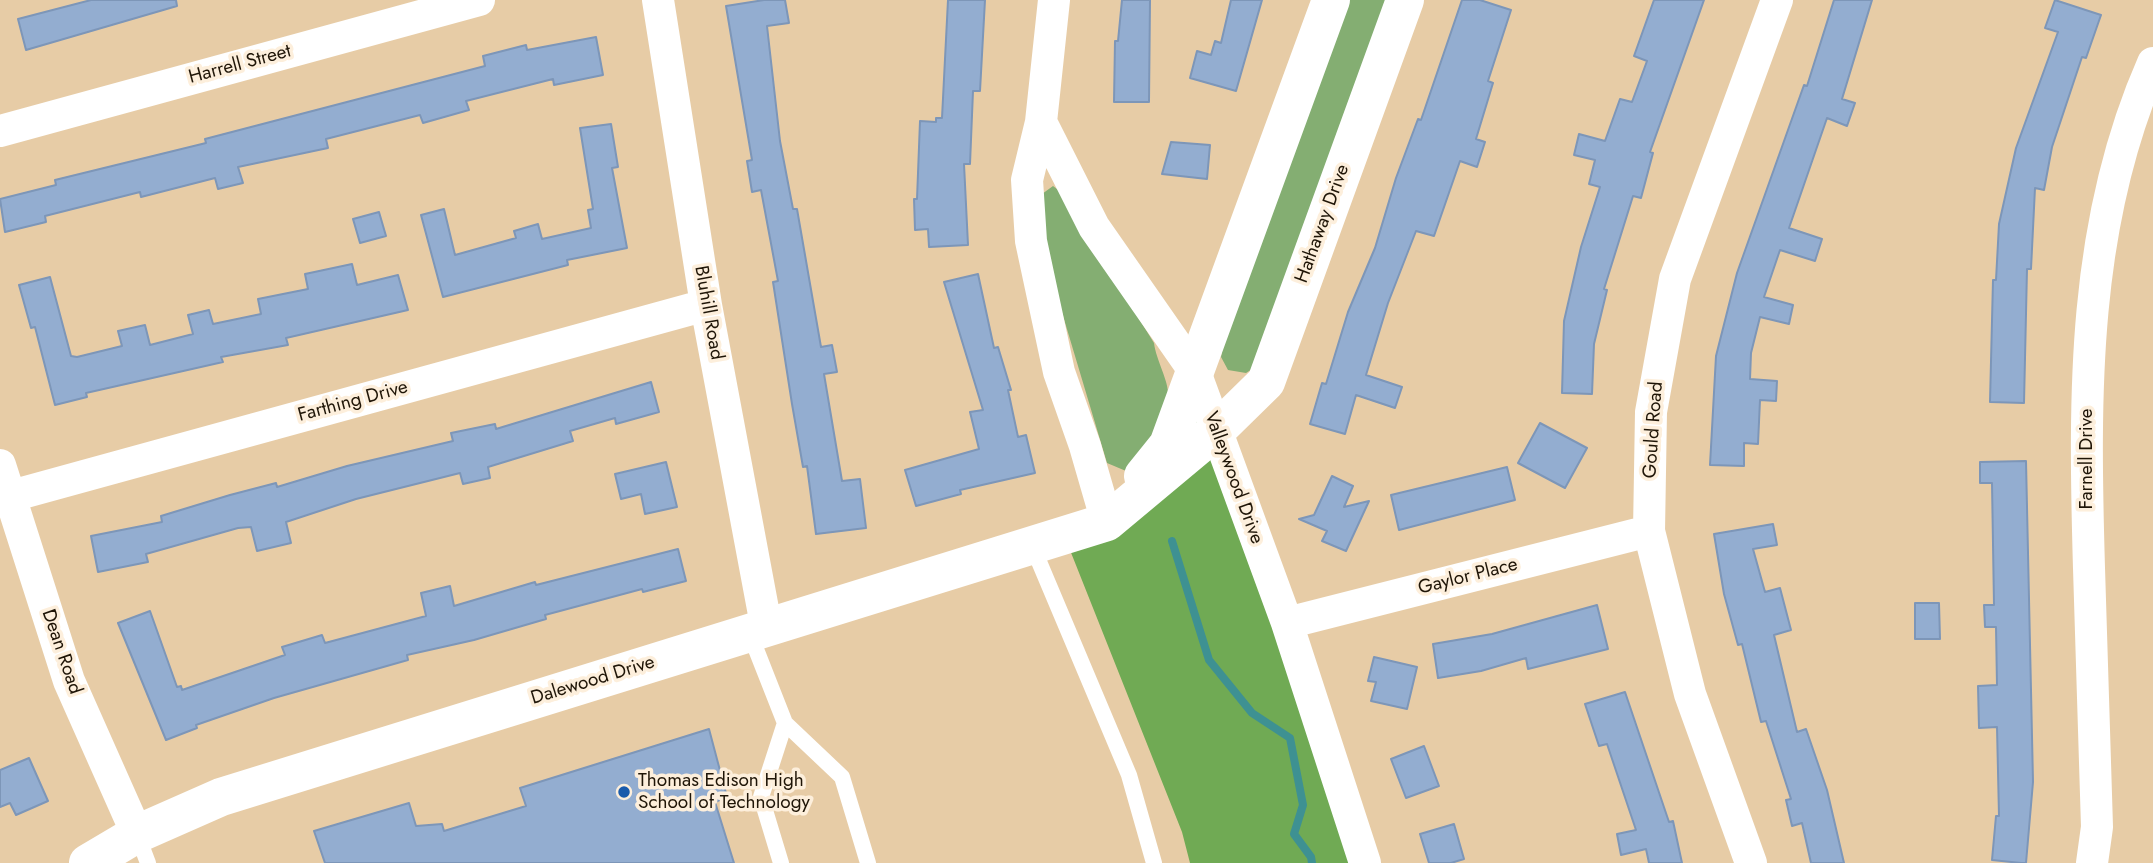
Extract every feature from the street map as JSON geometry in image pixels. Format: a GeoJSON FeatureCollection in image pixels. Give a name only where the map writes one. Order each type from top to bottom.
{"type":"FeatureCollection","features":[{"type":"Feature","properties":{"kind":"street","name":"Harrell Street"},"geometry":{"type":"LineString","coordinates":[[0,131],[479,0]]}},
{"type":"Feature","properties":{"kind":"street","name":"Bluhill Road"},"geometry":{"type":"LineString","coordinates":[[658,0],[758,630]]}},
{"type":"Feature","properties":{"kind":"street"},"geometry":{"type":"LineString","coordinates":[[1054,0],[1041,122],[1027,180],[1031,241],[1059,372],[1086,446],[1107,522]]}},
{"type":"Feature","properties":{"kind":"street"},"geometry":{"type":"LineString","coordinates":[[1107,522],[1168,445],[1331,0]]}},
{"type":"Feature","properties":{"kind":"street","name":"Hathaway Drive"},"geometry":{"type":"LineString","coordinates":[[1216,431],[1266,382],[1405,0]]}},
{"type":"Feature","properties":{"kind":"street","name":"Gould Road"},"geometry":{"type":"LineString","coordinates":[[1751,863],[1690,694],[1648,531],[1651,412],[1675,279],[1777,0]]}},
{"type":"Feature","properties":{"kind":"street","name":"Farnell Drive"},"geometry":{"type":"LineString","coordinates":[[2092,863],[2097,827],[2086,472],[2089,321],[2115,167],[2153,63]]}},
{"type":"Feature","properties":{"kind":"street","name":"Valleywood Drive"},"geometry":{"type":"LineString","coordinates":[[1041,122],[1094,227],[1195,372],[1287,623],[1365,863]]}},
{"type":"Feature","properties":{"kind":"street","name":"Farthing Drive"},"geometry":{"type":"LineString","coordinates":[[4,498],[706,305]]}},
{"type":"Feature","properties":{"kind":"street","name":"Dalewood Drive"},"geometry":{"type":"LineString","coordinates":[[88,863],[143,848],[232,793],[1107,522],[1216,431]]}},
{"type":"Feature","properties":{"kind":"street","name":"Dean Road"},"geometry":{"type":"LineString","coordinates":[[0,465],[4,498],[69,681],[143,848]]}},
{"type":"Feature","properties":{"kind":"street","name":"Gaylor Place"},"geometry":{"type":"LineString","coordinates":[[1287,623],[1648,531]]}},
{"type":"Feature","properties":{"kind":"lane"},"geometry":{"type":"LineString","coordinates":[[1032,545],[1129,775],[1154,863]]}},
{"type":"Feature","properties":{"kind":"lane"},"geometry":{"type":"LineString","coordinates":[[758,630],[785,723],[842,777],[868,863]]}},
{"type":"Feature","properties":{"kind":"lane"},"geometry":{"type":"LineString","coordinates":[[781,863],[761,797],[785,723]]}},
{"type":"Feature","properties":{"kind":"green space"},"geometry":{"type":"Polygon","coordinates":[[[1347,0],[1391,0],[1257,366],[1246,373],[1228,370],[1221,357],[1225,336],[1347,0]]]}},
{"type":"Feature","properties":{"kind":"green space"},"geometry":{"type":"Polygon","coordinates":[[[1053,186],[1061,192],[1154,343],[1167,383],[1167,404],[1163,414],[1152,435],[1126,471],[1107,463],[1049,269],[1042,194],[1053,186]]]}},
{"type":"Feature","properties":{"kind":"green space"},"geometry":{"type":"Polygon","coordinates":[[[1195,372],[1365,863],[1190,863],[1182,832],[1064,535],[1107,522],[1195,372]]]}},
{"type":"Feature","properties":{"kind":"building"},"geometry":{"type":"Polygon","coordinates":[[[91,0],[176,0],[177,6],[26,50],[18,19],[91,0]]]}},
{"type":"Feature","properties":{"kind":"building"},"geometry":{"type":"Polygon","coordinates":[[[764,0],[785,0],[789,23],[767,26],[780,141],[793,209],[797,209],[821,347],[832,345],[837,372],[824,374],[842,481],[860,479],[866,528],[816,534],[807,466],[803,467],[773,282],[778,281],[761,190],[752,192],[747,161],[752,160],[726,6],[764,0]]]}},
{"type":"Feature","properties":{"kind":"building"},"geometry":{"type":"Polygon","coordinates":[[[948,0],[985,0],[980,91],[973,91],[970,164],[964,164],[968,245],[929,247],[928,229],[915,230],[914,199],[917,199],[920,121],[936,122],[936,118],[942,118],[948,0]]]}},
{"type":"Feature","properties":{"kind":"building"},"geometry":{"type":"Polygon","coordinates":[[[1122,0],[1150,0],[1149,102],[1114,102],[1115,41],[1118,41],[1122,0]]]}},
{"type":"Feature","properties":{"kind":"building"},"geometry":{"type":"Polygon","coordinates":[[[1231,0],[1262,0],[1236,91],[1190,78],[1197,51],[1211,55],[1215,41],[1221,43],[1231,0]]]}},
{"type":"Feature","properties":{"kind":"building"},"geometry":{"type":"Polygon","coordinates":[[[1462,0],[1480,0],[1511,10],[1488,81],[1493,83],[1476,139],[1485,142],[1477,167],[1460,161],[1434,236],[1416,231],[1388,303],[1366,375],[1402,387],[1395,408],[1356,395],[1345,434],[1310,424],[1322,383],[1326,384],[1348,312],[1375,248],[1396,178],[1418,119],[1421,120],[1462,0]]]}},
{"type":"Feature","properties":{"kind":"building"},"geometry":{"type":"Polygon","coordinates":[[[1654,0],[1704,0],[1650,152],[1653,153],[1641,198],[1633,196],[1604,289],[1607,290],[1594,344],[1592,394],[1562,393],[1564,321],[1581,247],[1600,187],[1589,184],[1595,160],[1574,155],[1579,134],[1605,141],[1620,99],[1632,102],[1647,61],[1634,56],[1654,0]]]}},
{"type":"Feature","properties":{"kind":"building"},"geometry":{"type":"Polygon","coordinates":[[[1834,0],[1872,0],[1842,99],[1855,103],[1847,126],[1827,118],[1789,228],[1822,239],[1815,261],[1780,250],[1764,297],[1793,305],[1789,324],[1760,317],[1751,353],[1750,379],[1777,381],[1776,401],[1760,400],[1758,444],[1744,443],[1744,466],[1710,465],[1716,356],[1737,273],[1804,85],[1807,86],[1834,0]]]}},
{"type":"Feature","properties":{"kind":"building"},"geometry":{"type":"Polygon","coordinates":[[[2055,0],[2101,15],[2086,58],[2082,57],[2052,147],[2044,190],[2035,188],[2031,269],[2027,269],[2024,403],[1990,402],[1993,280],[1996,280],[1999,224],[2016,148],[2058,32],[2045,28],[2055,0]]]}},
{"type":"Feature","properties":{"kind":"building"},"geometry":{"type":"Polygon","coordinates":[[[596,37],[603,75],[554,85],[553,79],[466,101],[469,110],[423,123],[420,115],[326,139],[328,148],[238,167],[243,183],[218,189],[215,178],[141,197],[140,192],[45,216],[46,222],[5,232],[0,199],[56,185],[55,180],[206,143],[205,139],[485,66],[483,56],[526,45],[527,50],[596,37]]]}},
{"type":"Feature","properties":{"kind":"building"},"geometry":{"type":"Polygon","coordinates":[[[611,124],[618,167],[612,168],[627,248],[567,260],[568,265],[443,297],[421,215],[444,209],[455,255],[516,238],[514,231],[538,224],[542,239],[591,228],[588,210],[593,209],[580,128],[611,124]]]}},
{"type":"Feature","properties":{"kind":"building"},"geometry":{"type":"Polygon","coordinates":[[[1171,142],[1210,145],[1207,179],[1162,174],[1171,142]]]}},
{"type":"Feature","properties":{"kind":"building"},"geometry":{"type":"Polygon","coordinates":[[[379,212],[386,236],[360,243],[353,219],[379,212]]]}},
{"type":"Feature","properties":{"kind":"building"},"geometry":{"type":"Polygon","coordinates":[[[352,264],[357,285],[398,275],[408,310],[286,338],[288,345],[221,357],[223,362],[86,393],[87,397],[55,405],[35,327],[31,328],[19,285],[50,277],[71,356],[77,357],[122,346],[118,331],[145,325],[150,345],[193,334],[188,315],[209,310],[213,324],[261,314],[258,299],[308,289],[305,274],[352,264]]]}},
{"type":"Feature","properties":{"kind":"building"},"geometry":{"type":"Polygon","coordinates":[[[978,274],[994,348],[998,347],[1011,390],[1008,390],[1018,437],[1026,435],[1035,473],[960,490],[961,494],[916,506],[905,470],[979,449],[970,412],[983,410],[944,282],[978,274]]]}},
{"type":"Feature","properties":{"kind":"building"},"geometry":{"type":"Polygon","coordinates":[[[651,382],[659,412],[616,424],[615,418],[570,431],[573,441],[488,467],[490,478],[463,484],[460,473],[356,499],[286,522],[291,543],[257,551],[251,527],[238,528],[146,554],[148,562],[98,572],[91,536],[162,522],[161,516],[230,495],[276,483],[277,487],[347,466],[453,441],[451,433],[495,424],[496,429],[651,382]]]}},
{"type":"Feature","properties":{"kind":"building"},"geometry":{"type":"Polygon","coordinates":[[[1540,423],[1587,448],[1565,488],[1518,463],[1540,423]]]}},
{"type":"Feature","properties":{"kind":"building"},"geometry":{"type":"Polygon","coordinates":[[[2026,461],[2033,782],[2026,863],[2021,863],[1992,860],[1996,816],[1999,816],[1997,727],[1979,728],[1978,686],[1997,685],[1996,627],[1985,627],[1984,605],[1994,605],[1992,483],[1980,483],[1980,462],[2026,461]]]}},
{"type":"Feature","properties":{"kind":"building"},"geometry":{"type":"Polygon","coordinates":[[[666,462],[677,507],[645,514],[641,494],[621,499],[615,474],[666,462]]]}},
{"type":"Feature","properties":{"kind":"building"},"geometry":{"type":"Polygon","coordinates":[[[1507,467],[1515,500],[1399,530],[1391,495],[1507,467]]]}},
{"type":"Feature","properties":{"kind":"building"},"geometry":{"type":"Polygon","coordinates":[[[1332,476],[1353,486],[1344,507],[1369,501],[1346,551],[1322,541],[1327,531],[1299,519],[1314,515],[1332,476]]]}},
{"type":"Feature","properties":{"kind":"building"},"geometry":{"type":"Polygon","coordinates":[[[1773,524],[1777,545],[1753,549],[1765,592],[1780,588],[1791,630],[1774,635],[1797,732],[1806,729],[1827,790],[1844,863],[1811,863],[1802,823],[1792,826],[1786,800],[1791,799],[1766,721],[1761,722],[1742,644],[1738,645],[1724,594],[1714,534],[1773,524]]]}},
{"type":"Feature","properties":{"kind":"building"},"geometry":{"type":"Polygon","coordinates":[[[678,549],[686,581],[643,592],[642,589],[545,615],[546,619],[474,640],[407,655],[408,660],[274,698],[196,725],[197,728],[166,740],[118,623],[150,611],[177,687],[181,686],[182,690],[285,655],[282,647],[322,635],[325,643],[426,616],[421,593],[450,586],[454,606],[535,582],[536,585],[678,549]]]}},
{"type":"Feature","properties":{"kind":"building"},"geometry":{"type":"Polygon","coordinates":[[[1915,603],[1939,603],[1940,639],[1915,639],[1915,603]]]}},
{"type":"Feature","properties":{"kind":"building"},"geometry":{"type":"Polygon","coordinates":[[[1597,605],[1608,649],[1528,669],[1526,658],[1481,671],[1438,678],[1433,644],[1492,634],[1597,605]]]}},
{"type":"Feature","properties":{"kind":"building"},"geometry":{"type":"Polygon","coordinates":[[[1374,657],[1417,667],[1407,709],[1371,701],[1376,682],[1368,681],[1374,657]]]}},
{"type":"Feature","properties":{"kind":"building"},"geometry":{"type":"Polygon","coordinates":[[[1625,692],[1669,822],[1673,821],[1682,863],[1649,863],[1646,849],[1621,855],[1617,834],[1636,830],[1607,744],[1599,746],[1585,704],[1625,692]]]}},
{"type":"Feature","properties":{"kind":"building","name":"Thomas Edison High School of Technology"},"geometry":{"type":"Polygon","coordinates":[[[709,729],[727,797],[715,802],[734,863],[325,863],[314,831],[409,803],[416,826],[442,824],[444,831],[526,806],[520,788],[709,729]]]}},
{"type":"Feature","properties":{"kind":"building"},"geometry":{"type":"Polygon","coordinates":[[[1424,746],[1439,786],[1406,798],[1391,759],[1424,746]]]}},
{"type":"Feature","properties":{"kind":"building"},"geometry":{"type":"Polygon","coordinates":[[[29,758],[48,801],[16,815],[10,803],[0,807],[0,770],[29,758]]]}},
{"type":"Feature","properties":{"kind":"building"},"geometry":{"type":"Polygon","coordinates":[[[1454,824],[1464,859],[1451,863],[1429,863],[1420,834],[1454,824]]]}},
{"type":"Feature","properties":{"kind":"waterway"},"geometry":{"type":"LineString","coordinates":[[1172,541],[1209,660],[1252,713],[1290,738],[1303,805],[1294,834],[1311,857],[1312,863]]}},
{"type":"Feature","properties":{"kind":"place","name":"Thomas Edison High School of Technology"},"geometry":{"type":"Point","coordinates":[624,792]}}]}
